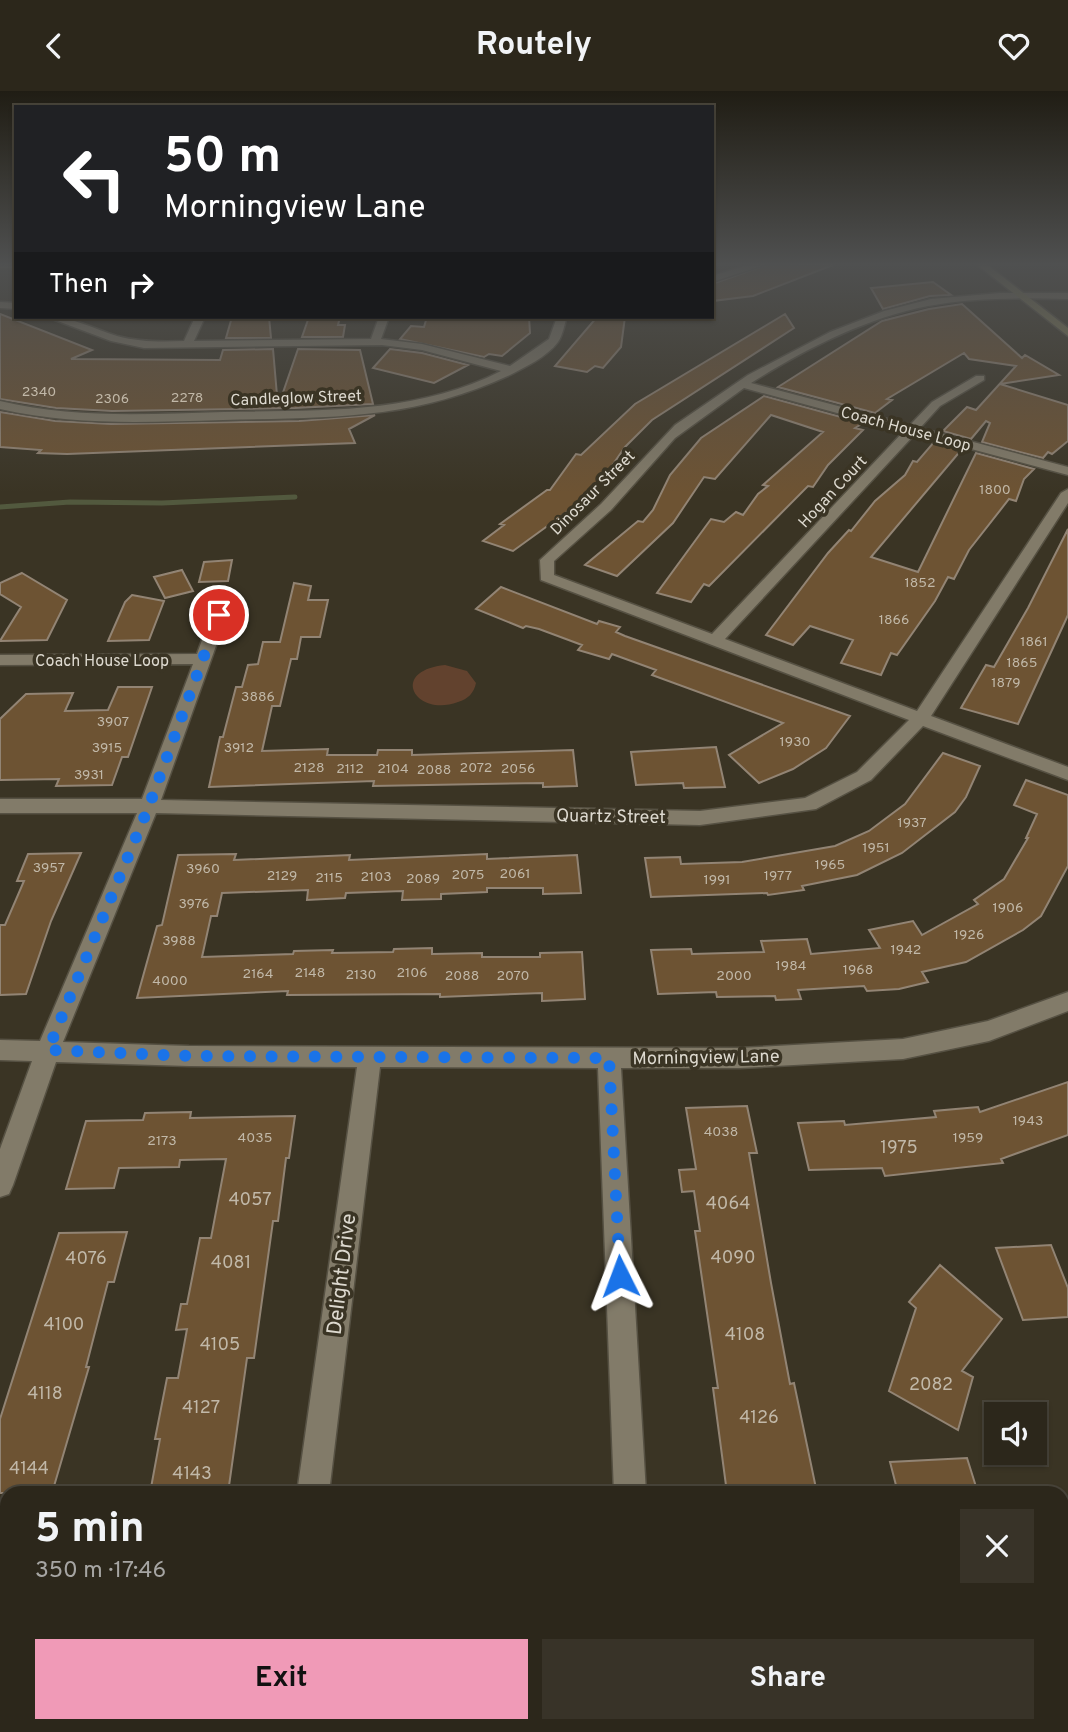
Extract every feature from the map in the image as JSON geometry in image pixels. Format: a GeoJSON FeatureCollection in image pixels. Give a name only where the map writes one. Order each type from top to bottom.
{"type":"FeatureCollection","features":[{"type":"Feature","properties":{"kind":"street"},"geometry":{"type":"LineString","coordinates":[[122,340],[187,347],[375,342],[422,347],[512,370]]}},
{"type":"Feature","properties":{"kind":"street"},"geometry":{"type":"LineString","coordinates":[[187,347],[190,340]]}},
{"type":"Feature","properties":{"kind":"street","name":"Candleglow Street"},"geometry":{"type":"LineString","coordinates":[[0,405],[38,414],[122,419],[361,411],[438,399],[469,389],[512,370],[552,340]]}},
{"type":"Feature","properties":{"kind":"street","name":"Dinosaur Street"},"geometry":{"type":"LineString","coordinates":[[828,340],[797,353],[743,384],[677,430],[612,502],[547,560],[546,576],[1068,774]]}},
{"type":"Feature","properties":{"kind":"street","name":"Hogan Court"},"geometry":{"type":"LineString","coordinates":[[716,639],[914,431],[936,404],[980,377]]}},
{"type":"Feature","properties":{"kind":"street","name":"Coach House Loop"},"geometry":{"type":"LineString","coordinates":[[743,384],[1068,471]]}},
{"type":"Feature","properties":{"kind":"street","name":"Quartz Street"},"geometry":{"type":"LineString","coordinates":[[0,806],[149,806],[700,818],[809,804],[864,776],[922,717],[1068,493]]}},
{"type":"Feature","properties":{"kind":"street"},"geometry":{"type":"LineString","coordinates":[[0,1185],[48,1050],[149,806],[219,615]]}},
{"type":"Feature","properties":{"kind":"street","name":"Coach House Loop"},"geometry":{"type":"LineString","coordinates":[[0,660],[203,659]]}},
{"type":"Feature","properties":{"kind":"street","name":"Morningview Lane"},"geometry":{"type":"LineString","coordinates":[[0,1050],[189,1056],[740,1058],[903,1049],[989,1031],[1068,1001]]}},
{"type":"Feature","properties":{"kind":"street","name":"Delight Drive"},"geometry":{"type":"LineString","coordinates":[[314,1486],[370,1055]]}},
{"type":"Feature","properties":{"kind":"street"},"geometry":{"type":"LineString","coordinates":[[609,1058],[631,1486]]}},
{"type":"Feature","properties":{"kind":"shaded area"},"geometry":{"type":"Polygon","coordinates":[[[445,665],[467,671],[476,683],[472,693],[462,701],[443,705],[430,704],[420,699],[414,692],[413,684],[417,676],[427,669],[445,665]]]}},
{"type":"Feature","properties":{"kind":"building"},"geometry":{"type":"Polygon","coordinates":[[[0,340],[65,340],[92,350],[71,359],[220,360],[223,350],[273,349],[278,407],[298,349],[360,350],[373,404],[295,408],[112,411],[56,408],[0,399],[0,340]]]}},
{"type":"Feature","properties":{"kind":"building"},"geometry":{"type":"Polygon","coordinates":[[[403,340],[522,340],[502,356],[489,354],[484,357],[403,340]]]}},
{"type":"Feature","properties":{"kind":"building"},"geometry":{"type":"Polygon","coordinates":[[[578,340],[622,340],[621,347],[603,368],[595,366],[587,372],[555,366],[578,340]]]}},
{"type":"Feature","properties":{"kind":"building"},"geometry":{"type":"Polygon","coordinates":[[[742,340],[776,340],[652,420],[625,447],[607,473],[575,506],[513,551],[483,541],[504,525],[500,524],[550,490],[576,454],[581,455],[635,404],[742,340]]]}},
{"type":"Feature","properties":{"kind":"building"},"geometry":{"type":"Polygon","coordinates":[[[853,340],[1002,340],[1022,358],[1025,355],[1059,375],[1000,384],[1068,405],[1068,441],[1052,454],[1048,452],[1043,458],[982,442],[990,423],[986,421],[971,439],[943,431],[967,407],[976,410],[1016,366],[969,359],[964,353],[887,399],[892,400],[875,413],[778,387],[853,340]]]}},
{"type":"Feature","properties":{"kind":"building"},"geometry":{"type":"Polygon","coordinates":[[[390,349],[422,353],[468,365],[434,383],[373,368],[390,349]]]}},
{"type":"Feature","properties":{"kind":"building"},"geometry":{"type":"Polygon","coordinates":[[[764,396],[863,423],[855,428],[863,430],[828,465],[813,487],[808,486],[709,586],[704,584],[691,602],[657,593],[711,519],[724,522],[736,512],[743,515],[758,494],[768,486],[763,485],[823,432],[771,415],[715,479],[704,477],[673,523],[617,576],[585,565],[638,521],[643,522],[653,510],[670,475],[701,438],[764,396]]]}},
{"type":"Feature","properties":{"kind":"building"},"geometry":{"type":"Polygon","coordinates":[[[0,412],[55,421],[111,424],[299,421],[375,415],[349,429],[355,443],[67,454],[0,447],[0,412]]]}},
{"type":"Feature","properties":{"kind":"building"},"geometry":{"type":"Polygon","coordinates":[[[934,442],[962,449],[871,557],[918,572],[976,453],[1034,469],[1024,479],[1016,501],[1009,499],[969,550],[954,579],[948,577],[935,601],[897,655],[891,653],[881,675],[841,663],[853,640],[810,626],[793,645],[766,635],[828,553],[934,442]]]}},
{"type":"Feature","properties":{"kind":"building"},"geometry":{"type":"Polygon","coordinates":[[[1068,529],[1068,615],[1018,724],[961,708],[986,665],[994,667],[1068,529]]]}},
{"type":"Feature","properties":{"kind":"building"},"geometry":{"type":"Polygon","coordinates":[[[232,560],[228,581],[199,582],[204,562],[232,560]]]}},
{"type":"Feature","properties":{"kind":"building"},"geometry":{"type":"Polygon","coordinates":[[[182,570],[193,591],[165,598],[154,577],[182,570]]]}},
{"type":"Feature","properties":{"kind":"building"},"geometry":{"type":"Polygon","coordinates":[[[22,573],[67,600],[47,640],[0,641],[21,607],[0,594],[0,583],[22,573]]]}},
{"type":"Feature","properties":{"kind":"building"},"geometry":{"type":"Polygon","coordinates":[[[294,583],[311,586],[308,600],[328,600],[320,637],[301,637],[297,659],[291,659],[280,706],[272,706],[262,751],[328,749],[327,755],[377,755],[378,750],[412,750],[412,755],[573,750],[577,786],[543,787],[543,783],[373,786],[374,781],[209,787],[220,737],[223,737],[236,687],[242,687],[248,665],[258,664],[263,642],[280,642],[294,583]]]}},
{"type":"Feature","properties":{"kind":"building"},"geometry":{"type":"Polygon","coordinates":[[[501,587],[597,624],[599,621],[620,627],[616,632],[625,636],[850,716],[826,748],[793,769],[759,783],[729,755],[783,723],[652,675],[656,670],[612,654],[609,659],[578,650],[582,645],[539,629],[526,626],[523,628],[476,609],[501,587]]]}},
{"type":"Feature","properties":{"kind":"building"},"geometry":{"type":"Polygon","coordinates":[[[132,595],[164,601],[149,640],[108,641],[125,602],[132,595]]]}},
{"type":"Feature","properties":{"kind":"building"},"geometry":{"type":"Polygon","coordinates":[[[118,687],[152,687],[128,757],[122,757],[112,785],[56,786],[59,779],[0,780],[0,719],[26,694],[73,693],[65,711],[108,710],[118,687]]]}},
{"type":"Feature","properties":{"kind":"building"},"geometry":{"type":"Polygon","coordinates":[[[716,747],[725,787],[684,788],[683,783],[636,785],[631,752],[716,747]]]}},
{"type":"Feature","properties":{"kind":"building"},"geometry":{"type":"Polygon","coordinates":[[[943,753],[980,766],[966,797],[955,812],[902,853],[857,875],[802,886],[804,890],[768,895],[651,897],[645,858],[680,857],[681,864],[742,862],[835,846],[869,831],[905,804],[943,753]]]}},
{"type":"Feature","properties":{"kind":"building"},"geometry":{"type":"Polygon","coordinates":[[[1026,780],[1068,795],[1068,866],[1041,916],[1023,930],[966,962],[922,972],[928,982],[899,989],[867,991],[864,986],[798,990],[801,999],[776,1000],[775,996],[717,997],[716,992],[658,994],[651,950],[691,949],[692,954],[764,952],[761,941],[807,939],[811,954],[880,948],[869,930],[913,921],[922,935],[978,904],[974,900],[1004,879],[1028,838],[1037,814],[1014,805],[1026,780]]]}},
{"type":"Feature","properties":{"kind":"building"},"geometry":{"type":"Polygon","coordinates":[[[81,853],[51,921],[26,994],[0,995],[0,925],[5,925],[24,881],[17,881],[28,854],[81,853]]]}},
{"type":"Feature","properties":{"kind":"building"},"geometry":{"type":"Polygon","coordinates":[[[236,854],[234,860],[350,855],[349,860],[487,854],[487,859],[577,855],[581,893],[543,894],[543,888],[487,888],[487,892],[441,894],[441,899],[402,900],[403,891],[346,893],[345,898],[307,900],[308,890],[222,893],[217,916],[211,916],[202,957],[293,954],[294,951],[393,952],[394,949],[432,948],[432,954],[482,953],[482,957],[540,957],[540,953],[582,952],[585,999],[542,1001],[542,993],[440,997],[440,994],[287,995],[288,991],[137,998],[157,926],[162,925],[178,855],[236,854]]]}},
{"type":"Feature","properties":{"kind":"building"},"geometry":{"type":"Polygon","coordinates":[[[1068,1082],[1068,1135],[1001,1159],[1003,1163],[885,1176],[882,1168],[809,1170],[798,1123],[844,1121],[845,1125],[936,1117],[934,1111],[978,1107],[980,1112],[1068,1082]]]}},
{"type":"Feature","properties":{"kind":"building"},"geometry":{"type":"Polygon","coordinates":[[[747,1106],[757,1153],[749,1153],[771,1283],[790,1384],[794,1383],[816,1486],[726,1486],[713,1388],[718,1388],[695,1231],[700,1231],[694,1191],[682,1192],[679,1170],[696,1169],[686,1108],[747,1106]]]}},
{"type":"Feature","properties":{"kind":"building"},"geometry":{"type":"Polygon","coordinates":[[[191,1112],[190,1118],[295,1116],[289,1158],[286,1158],[278,1221],[273,1221],[254,1358],[247,1358],[229,1486],[151,1486],[160,1439],[155,1439],[167,1378],[178,1378],[187,1329],[176,1330],[181,1304],[187,1304],[200,1238],[211,1238],[226,1159],[180,1160],[179,1167],[119,1168],[114,1188],[66,1189],[86,1121],[143,1120],[145,1113],[191,1112]]]}},
{"type":"Feature","properties":{"kind":"building"},"geometry":{"type":"Polygon","coordinates":[[[127,1232],[114,1282],[108,1282],[86,1367],[89,1367],[54,1486],[0,1486],[0,1419],[59,1233],[127,1232]]]}},
{"type":"Feature","properties":{"kind":"building"},"geometry":{"type":"Polygon","coordinates":[[[1051,1245],[1068,1288],[1068,1317],[1023,1320],[996,1248],[1051,1245]]]}},
{"type":"Feature","properties":{"kind":"building"},"geometry":{"type":"Polygon","coordinates":[[[940,1265],[1002,1319],[962,1371],[973,1377],[958,1430],[889,1391],[916,1308],[909,1302],[940,1265]]]}},
{"type":"Feature","properties":{"kind":"building"},"geometry":{"type":"Polygon","coordinates":[[[967,1458],[976,1486],[896,1486],[890,1462],[967,1458]]]}},
{"type":"Feature","properties":{"kind":"waterway"},"geometry":{"type":"LineString","coordinates":[[0,507],[70,502],[162,503],[295,497]]}},
{"type":"Feature","properties":{"kind":"route"},"geometry":{"type":"LineString","coordinates":[[219,615],[149,806],[48,1050],[189,1056],[609,1058],[620,1276]]}}]}
